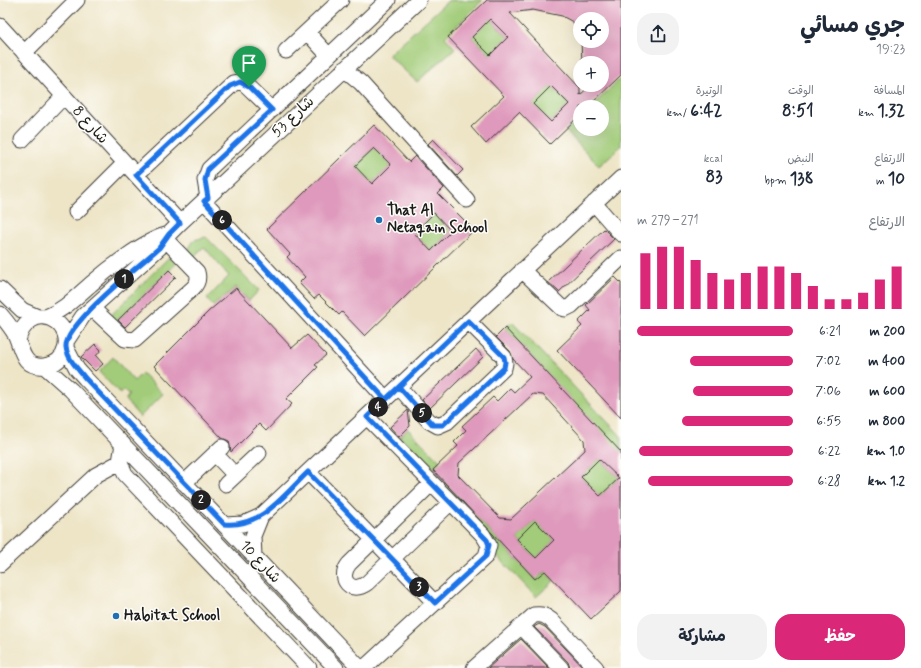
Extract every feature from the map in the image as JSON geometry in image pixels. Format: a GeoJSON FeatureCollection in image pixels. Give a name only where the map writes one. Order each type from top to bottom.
{"type":"FeatureCollection","features":[{"type":"Feature","properties":{"kind":"street"},"geometry":{"type":"LineString","coordinates":[[24,53],[77,0]]}},
{"type":"Feature","properties":{"kind":"street"},"geometry":{"type":"LineString","coordinates":[[286,51],[341,0]]}},
{"type":"Feature","properties":{"kind":"street"},"geometry":{"type":"LineString","coordinates":[[386,400],[206,200],[205,180],[208,169],[388,0]]}},
{"type":"Feature","properties":{"kind":"street","name":"شارع 53"},"geometry":{"type":"LineString","coordinates":[[66,344],[77,323],[92,308],[415,1]]}},
{"type":"Feature","properties":{"kind":"street","name":"شارع 8"},"geometry":{"type":"LineString","coordinates":[[0,26],[180,223]]}},
{"type":"Feature","properties":{"kind":"street"},"geometry":{"type":"LineString","coordinates":[[307,32],[329,56]]}},
{"type":"Feature","properties":{"kind":"street"},"geometry":{"type":"LineString","coordinates":[[344,69],[361,83],[467,200]]}},
{"type":"Feature","properties":{"kind":"street"},"geometry":{"type":"LineString","coordinates":[[136,175],[234,83],[240,82],[245,84],[272,110]]}},
{"type":"Feature","properties":{"kind":"street"},"geometry":{"type":"LineString","coordinates":[[22,140],[64,96]]}},
{"type":"Feature","properties":{"kind":"street"},"geometry":{"type":"LineString","coordinates":[[286,96],[311,100]]}},
{"type":"Feature","properties":{"kind":"street"},"geometry":{"type":"LineString","coordinates":[[76,212],[125,163]]}},
{"type":"Feature","properties":{"kind":"street"},"geometry":{"type":"LineString","coordinates":[[224,524],[243,524],[261,516],[621,178]]}},
{"type":"Feature","properties":{"kind":"street"},"geometry":{"type":"LineString","coordinates":[[594,203],[621,234]]}},
{"type":"Feature","properties":{"kind":"street","name":"شارع 53"},"geometry":{"type":"LineString","coordinates":[[42,317],[62,310],[97,279],[139,249],[159,237],[167,237]]}},
{"type":"Feature","properties":{"kind":"street"},"geometry":{"type":"LineString","coordinates":[[92,308],[125,339],[130,341],[135,340],[193,288],[197,284],[199,278],[197,272],[167,237]]}},
{"type":"Feature","properties":{"kind":"street"},"geometry":{"type":"LineString","coordinates":[[522,270],[562,308],[565,309],[569,308],[621,258]]}},
{"type":"Feature","properties":{"kind":"street"},"geometry":{"type":"LineString","coordinates":[[0,289],[22,310],[42,317],[60,325],[65,332],[66,344],[58,360],[44,366],[28,362],[19,349],[18,341],[19,333],[23,326],[42,317]]}},
{"type":"Feature","properties":{"kind":"street"},"geometry":{"type":"LineString","coordinates":[[0,314],[9,324],[18,341]]}},
{"type":"Feature","properties":{"kind":"street"},"geometry":{"type":"LineString","coordinates":[[399,387],[429,422],[438,426],[447,422],[504,368],[504,357],[468,321]]}},
{"type":"Feature","properties":{"kind":"street","name":"شارع 10"},"geometry":{"type":"LineString","coordinates":[[66,344],[77,369],[85,378],[360,668]]}},
{"type":"Feature","properties":{"kind":"street","name":"شارع 10"},"geometry":{"type":"LineString","coordinates":[[44,366],[71,390],[336,668]]}},
{"type":"Feature","properties":{"kind":"street"},"geometry":{"type":"LineString","coordinates":[[364,668],[486,556],[489,551],[487,540],[367,417]]}},
{"type":"Feature","properties":{"kind":"street"},"geometry":{"type":"LineString","coordinates":[[123,444],[120,462],[129,480],[308,668]]}},
{"type":"Feature","properties":{"kind":"street"},"geometry":{"type":"LineString","coordinates":[[184,482],[218,450],[231,479],[259,453]]}},
{"type":"Feature","properties":{"kind":"street"},"geometry":{"type":"LineString","coordinates":[[0,564],[96,474],[120,462]]}},
{"type":"Feature","properties":{"kind":"street"},"geometry":{"type":"LineString","coordinates":[[308,472],[435,603]]}},
{"type":"Feature","properties":{"kind":"street"},"geometry":{"type":"LineString","coordinates":[[432,483],[344,570],[343,577],[347,584],[354,588],[361,588],[450,503]]}},
{"type":"Feature","properties":{"kind":"street"},"geometry":{"type":"LineString","coordinates":[[254,556],[253,536],[261,516]]}},
{"type":"Feature","properties":{"kind":"street"},"geometry":{"type":"LineString","coordinates":[[474,668],[534,615],[540,614],[546,615],[596,668]]}},
{"type":"Feature","properties":{"kind":"street"},"geometry":{"type":"LineString","coordinates":[[521,626],[561,668]]}},
{"type":"Feature","properties":{"kind":"green space"},"geometry":{"type":"Polygon","coordinates":[[[449,0],[483,0],[445,37],[455,48],[417,82],[388,55],[449,0]]]}},
{"type":"Feature","properties":{"kind":"green space"},"geometry":{"type":"Polygon","coordinates":[[[490,19],[508,37],[490,55],[472,37],[490,19]]]}},
{"type":"Feature","properties":{"kind":"green space"},"geometry":{"type":"Polygon","coordinates":[[[621,78],[621,146],[599,166],[566,131],[573,124],[573,136],[609,136],[609,100],[598,100],[607,92],[609,92],[609,90],[621,78]]]}},
{"type":"Feature","properties":{"kind":"green space"},"geometry":{"type":"Polygon","coordinates":[[[551,86],[569,104],[551,122],[533,104],[551,86]]]}},
{"type":"Feature","properties":{"kind":"green space"},"geometry":{"type":"Polygon","coordinates":[[[374,148],[391,165],[372,184],[355,166],[374,148]]]}},
{"type":"Feature","properties":{"kind":"green space"},"geometry":{"type":"Polygon","coordinates":[[[434,213],[451,231],[431,251],[414,233],[434,213]]]}},
{"type":"Feature","properties":{"kind":"green space"},"geometry":{"type":"Polygon","coordinates":[[[206,237],[259,290],[249,301],[236,287],[213,306],[207,299],[229,276],[204,247],[190,260],[185,255],[194,240],[206,237]]]}},
{"type":"Feature","properties":{"kind":"green space"},"geometry":{"type":"Polygon","coordinates":[[[169,257],[176,264],[113,325],[107,319],[169,257]]]}},
{"type":"Feature","properties":{"kind":"green space"},"geometry":{"type":"Polygon","coordinates":[[[512,322],[621,436],[621,453],[505,328],[512,322]]]}},
{"type":"Feature","properties":{"kind":"green space"},"geometry":{"type":"Polygon","coordinates":[[[113,357],[134,381],[142,373],[163,394],[140,417],[125,400],[129,395],[124,390],[120,394],[99,372],[113,357]]]}},
{"type":"Feature","properties":{"kind":"green space"},"geometry":{"type":"Polygon","coordinates":[[[408,429],[440,461],[432,470],[536,580],[545,571],[554,581],[536,597],[392,444],[408,429]]]}},
{"type":"Feature","properties":{"kind":"green space"},"geometry":{"type":"Polygon","coordinates":[[[599,459],[619,478],[600,496],[581,477],[599,459]]]}},
{"type":"Feature","properties":{"kind":"green space"},"geometry":{"type":"Polygon","coordinates":[[[535,521],[554,540],[536,558],[517,539],[535,521]]]}},
{"type":"Feature","properties":{"kind":"building"},"geometry":{"type":"Polygon","coordinates":[[[487,0],[621,0],[621,75],[609,87],[609,56],[582,56],[581,48],[609,48],[609,12],[573,12],[573,22],[562,16],[533,10],[510,13],[573,80],[573,92],[580,92],[580,95],[583,92],[603,92],[595,100],[573,100],[573,122],[550,144],[519,112],[486,144],[471,127],[504,96],[448,37],[487,0]],[[490,19],[472,37],[490,55],[508,37],[490,19]],[[551,86],[533,104],[551,122],[569,104],[551,86]]]}},
{"type":"Feature","properties":{"kind":"building"},"geometry":{"type":"Polygon","coordinates":[[[374,125],[409,162],[415,156],[444,188],[438,194],[474,230],[365,336],[342,312],[339,315],[319,295],[314,299],[299,283],[305,277],[287,257],[290,254],[267,229],[374,125]],[[374,148],[355,166],[372,184],[391,165],[374,148]],[[434,213],[414,233],[431,251],[451,231],[434,213]]]}},
{"type":"Feature","properties":{"kind":"building"},"geometry":{"type":"Polygon","coordinates":[[[433,139],[463,170],[457,176],[428,144],[433,139]]]}},
{"type":"Feature","properties":{"kind":"building"},"geometry":{"type":"Polygon","coordinates":[[[604,229],[614,239],[559,292],[548,282],[604,229]]]}},
{"type":"Feature","properties":{"kind":"building"},"geometry":{"type":"Polygon","coordinates":[[[169,270],[176,277],[125,327],[118,320],[169,270]]]}},
{"type":"Feature","properties":{"kind":"building"},"geometry":{"type":"Polygon","coordinates":[[[615,277],[621,283],[621,418],[557,350],[582,326],[578,322],[590,310],[586,305],[615,277]]]}},
{"type":"Feature","properties":{"kind":"building"},"geometry":{"type":"Polygon","coordinates":[[[236,288],[292,348],[307,335],[326,355],[315,365],[318,367],[286,399],[292,404],[266,431],[259,424],[231,452],[229,441],[222,438],[154,366],[209,311],[236,288]]]}},
{"type":"Feature","properties":{"kind":"building"},"geometry":{"type":"Polygon","coordinates":[[[505,328],[621,452],[621,591],[591,619],[545,571],[535,579],[433,470],[458,446],[454,442],[466,430],[462,426],[493,397],[497,401],[510,388],[514,392],[530,377],[513,359],[510,351],[496,337],[505,328]],[[533,394],[459,463],[458,475],[500,518],[511,519],[585,450],[584,440],[543,395],[533,394]],[[599,459],[581,477],[600,496],[619,478],[599,459]],[[535,521],[517,539],[536,558],[554,540],[535,521]]]}},
{"type":"Feature","properties":{"kind":"building"},"geometry":{"type":"Polygon","coordinates":[[[95,344],[101,350],[96,356],[103,364],[95,371],[81,357],[95,344]]]}},
{"type":"Feature","properties":{"kind":"building"},"geometry":{"type":"Polygon","coordinates":[[[476,349],[483,357],[430,408],[422,400],[476,349]]]}},
{"type":"Feature","properties":{"kind":"building"},"geometry":{"type":"Polygon","coordinates":[[[408,410],[410,426],[399,437],[390,427],[408,410]]]}},
{"type":"Feature","properties":{"kind":"building"},"geometry":{"type":"Polygon","coordinates":[[[539,624],[545,627],[584,668],[570,668],[568,662],[534,627],[539,624]]]}},
{"type":"Feature","properties":{"kind":"building"},"geometry":{"type":"Polygon","coordinates":[[[521,639],[549,668],[488,668],[521,639]]]}},
{"type":"Feature","properties":{"kind":"place","name":"That Al Netaqain School"},"geometry":{"type":"Point","coordinates":[379,220]}},
{"type":"Feature","properties":{"kind":"place","name":"Habitat School"},"geometry":{"type":"Point","coordinates":[116,616]}},
{"type":"Feature","properties":{"kind":"route"},"geometry":{"type":"LineString","coordinates":[[249,87],[240,82],[234,83],[230,86],[136,175],[180,223],[169,234],[163,245],[83,316],[71,331],[67,340],[66,348],[77,369],[85,378],[224,524],[243,524],[261,516],[308,472],[435,603],[486,556],[489,551],[489,545],[487,540],[367,417],[386,400],[399,387],[468,321],[504,357],[504,368],[443,425],[433,425],[429,422],[399,387],[386,400],[204,201],[208,198],[205,180],[208,169],[272,110],[249,87]]}}]}
